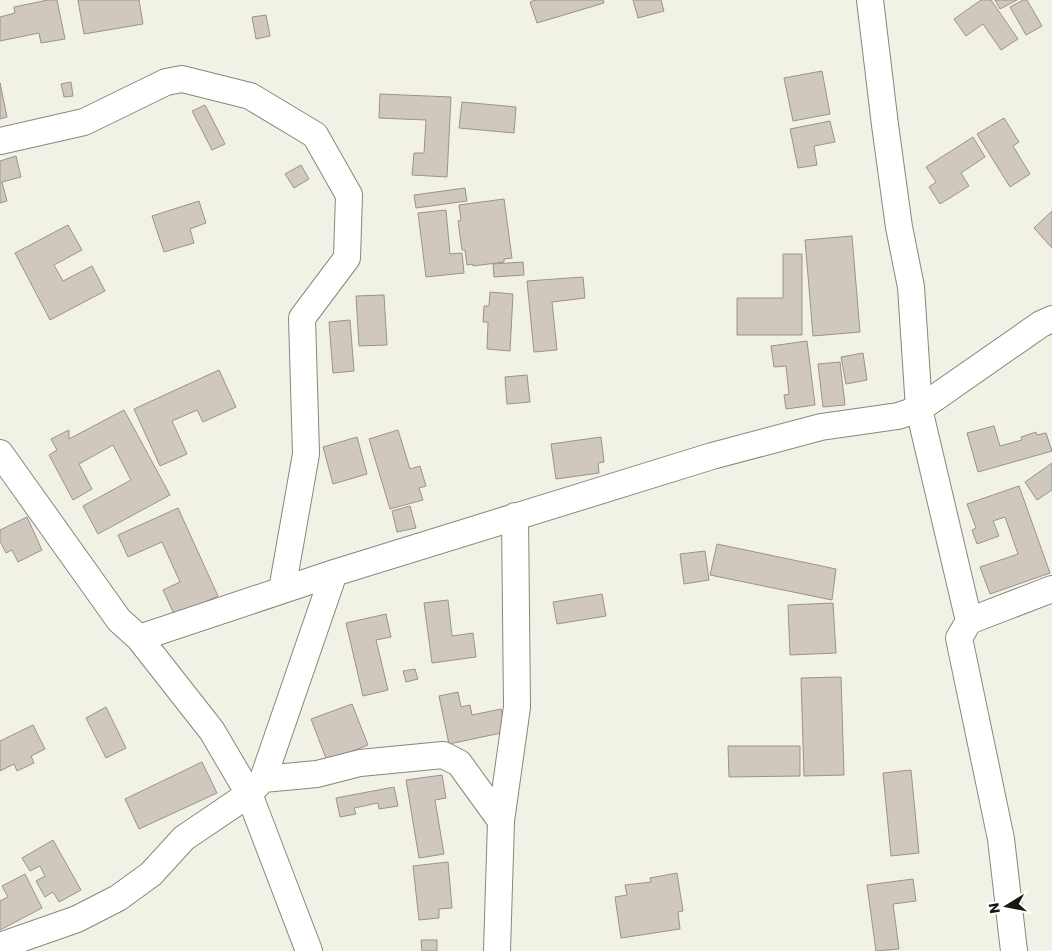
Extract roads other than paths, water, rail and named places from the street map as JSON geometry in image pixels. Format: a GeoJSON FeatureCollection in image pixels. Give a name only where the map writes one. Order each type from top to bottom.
{"type":"FeatureCollection","features":[{"type":"Feature","properties":{"kind":"street"},"geometry":{"type":"LineString","coordinates":[[870,0],[899,227],[911,287],[919,409],[970,621]]}},
{"type":"Feature","properties":{"kind":"street"},"geometry":{"type":"LineString","coordinates":[[0,141],[84,122],[166,82],[182,79],[250,96],[315,136],[349,195],[347,258],[302,318],[306,454],[282,590]]}},
{"type":"Feature","properties":{"kind":"street"},"geometry":{"type":"LineString","coordinates":[[139,638],[334,573],[515,516],[739,449],[821,428],[898,416],[919,409],[1041,324],[1052,319]]}},
{"type":"Feature","properties":{"kind":"street"},"geometry":{"type":"LineString","coordinates":[[0,452],[119,620],[139,638],[256,786],[310,951]]}},
{"type":"Feature","properties":{"kind":"street"},"geometry":{"type":"LineString","coordinates":[[497,951],[501,821],[517,707],[515,516]]}},
{"type":"Feature","properties":{"kind":"street"},"geometry":{"type":"LineString","coordinates":[[256,786],[334,573]]}},
{"type":"Feature","properties":{"kind":"street"},"geometry":{"type":"LineString","coordinates":[[1014,951],[1001,839],[959,638],[970,621],[1052,589]]}},
{"type":"Feature","properties":{"kind":"street"},"geometry":{"type":"LineString","coordinates":[[0,946],[77,919],[118,898],[152,874],[184,838],[256,786],[317,774],[360,762],[443,755],[459,763],[501,821]]}}]}
